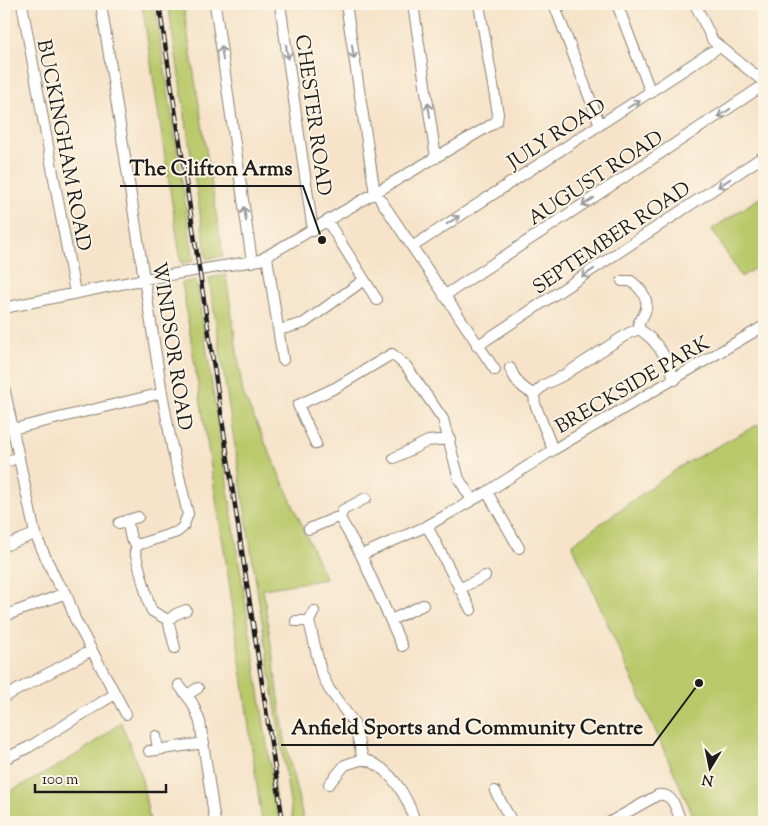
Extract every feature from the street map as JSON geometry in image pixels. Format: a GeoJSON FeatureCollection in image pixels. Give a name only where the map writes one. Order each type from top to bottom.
{"type":"FeatureCollection","features":[{"type":"Feature","properties":{"kind":"street","name":"BUCKINGHAM ROAD"},"geometry":{"type":"LineString","coordinates":[[22,4],[75,293]]}},
{"type":"Feature","properties":{"kind":"street","name":"WINDSOR ROAD"},"geometry":{"type":"LineString","coordinates":[[101,4],[162,392],[172,447],[188,514],[183,527],[177,532],[137,545]]}},
{"type":"Feature","properties":{"kind":"street"},"geometry":{"type":"LineString","coordinates":[[215,4],[252,262]]}},
{"type":"Feature","properties":{"kind":"street","name":"CHESTER ROAD"},"geometry":{"type":"LineString","coordinates":[[280,4],[313,231]]}},
{"type":"Feature","properties":{"kind":"street"},"geometry":{"type":"LineString","coordinates":[[346,4],[377,196],[495,370]]}},
{"type":"Feature","properties":{"kind":"street"},"geometry":{"type":"LineString","coordinates":[[413,4],[436,158]]}},
{"type":"Feature","properties":{"kind":"street"},"geometry":{"type":"LineString","coordinates":[[4,308],[145,279],[252,262],[267,257],[377,196],[498,119],[479,4]]}},
{"type":"Feature","properties":{"kind":"street"},"geometry":{"type":"LineString","coordinates":[[571,4],[554,5],[600,125]]}},
{"type":"Feature","properties":{"kind":"street"},"geometry":{"type":"LineString","coordinates":[[618,4],[651,92]]}},
{"type":"Feature","properties":{"kind":"street"},"geometry":{"type":"LineString","coordinates":[[695,4],[713,41],[764,84]]}},
{"type":"Feature","properties":{"kind":"street","name":"JULY ROAD"},"geometry":{"type":"LineString","coordinates":[[412,247],[719,47]]}},
{"type":"Feature","properties":{"kind":"street","name":"AUGUST ROAD"},"geometry":{"type":"LineString","coordinates":[[444,296],[764,84]]}},
{"type":"Feature","properties":{"kind":"street","name":"SEPTEMBER ROAD"},"geometry":{"type":"LineString","coordinates":[[477,346],[764,156]]}},
{"type":"Feature","properties":{"kind":"street"},"geometry":{"type":"LineString","coordinates":[[328,222],[377,300]]}},
{"type":"Feature","properties":{"kind":"street"},"geometry":{"type":"LineString","coordinates":[[267,257],[282,360]]}},
{"type":"Feature","properties":{"kind":"street"},"geometry":{"type":"LineString","coordinates":[[278,330],[300,325],[364,280]]}},
{"type":"Feature","properties":{"kind":"street"},"geometry":{"type":"LineString","coordinates":[[622,281],[631,281],[638,286],[648,306],[646,313],[639,322],[639,329]]}},
{"type":"Feature","properties":{"kind":"street","name":"BRECKSIDE PARK"},"geometry":{"type":"LineString","coordinates":[[361,555],[426,526],[488,492],[553,450],[764,326]]}},
{"type":"Feature","properties":{"kind":"street"},"geometry":{"type":"LineString","coordinates":[[639,329],[650,336],[666,356],[675,380]]}},
{"type":"Feature","properties":{"kind":"street"},"geometry":{"type":"LineString","coordinates":[[534,394],[544,385],[564,375],[629,333],[639,329]]}},
{"type":"Feature","properties":{"kind":"street"},"geometry":{"type":"LineString","coordinates":[[316,444],[298,405],[335,388],[392,354],[406,366],[443,419],[450,439],[459,479],[472,500]]}},
{"type":"Feature","properties":{"kind":"street"},"geometry":{"type":"LineString","coordinates":[[510,368],[515,380],[526,391],[534,394]]}},
{"type":"Feature","properties":{"kind":"street"},"geometry":{"type":"LineString","coordinates":[[4,386],[35,534],[57,582],[66,593],[75,619],[126,714]]}},
{"type":"Feature","properties":{"kind":"street"},"geometry":{"type":"LineString","coordinates":[[12,429],[162,392]]}},
{"type":"Feature","properties":{"kind":"street"},"geometry":{"type":"LineString","coordinates":[[534,394],[535,404],[553,450]]}},
{"type":"Feature","properties":{"kind":"street"},"geometry":{"type":"LineString","coordinates":[[394,458],[428,441],[450,439]]}},
{"type":"Feature","properties":{"kind":"street"},"geometry":{"type":"LineString","coordinates":[[4,462],[19,457]]}},
{"type":"Feature","properties":{"kind":"street"},"geometry":{"type":"LineString","coordinates":[[488,492],[520,548]]}},
{"type":"Feature","properties":{"kind":"street"},"geometry":{"type":"LineString","coordinates":[[340,518],[344,510],[366,498]]}},
{"type":"Feature","properties":{"kind":"street"},"geometry":{"type":"LineString","coordinates":[[138,517],[123,522],[131,539],[137,545],[135,552],[149,604],[152,611],[168,620],[175,648]]}},
{"type":"Feature","properties":{"kind":"street"},"geometry":{"type":"LineString","coordinates":[[310,529],[335,518],[340,518]]}},
{"type":"Feature","properties":{"kind":"street"},"geometry":{"type":"LineString","coordinates":[[340,518],[361,555],[402,646]]}},
{"type":"Feature","properties":{"kind":"street"},"geometry":{"type":"LineString","coordinates":[[426,526],[471,610]]}},
{"type":"Feature","properties":{"kind":"street"},"geometry":{"type":"LineString","coordinates":[[4,546],[35,534]]}},
{"type":"Feature","properties":{"kind":"street"},"geometry":{"type":"LineString","coordinates":[[459,589],[485,576]]}},
{"type":"Feature","properties":{"kind":"street"},"geometry":{"type":"LineString","coordinates":[[4,616],[66,593]]}},
{"type":"Feature","properties":{"kind":"street"},"geometry":{"type":"LineString","coordinates":[[391,620],[423,605]]}},
{"type":"Feature","properties":{"kind":"street"},"geometry":{"type":"LineString","coordinates":[[168,620],[186,610]]}},
{"type":"Feature","properties":{"kind":"street"},"geometry":{"type":"LineString","coordinates":[[314,611],[309,621],[321,672],[330,689],[354,723],[363,759]]}},
{"type":"Feature","properties":{"kind":"street"},"geometry":{"type":"LineString","coordinates":[[296,621],[309,621]]}},
{"type":"Feature","properties":{"kind":"street"},"geometry":{"type":"LineString","coordinates":[[4,697],[92,650]]}},
{"type":"Feature","properties":{"kind":"street"},"geometry":{"type":"LineString","coordinates":[[179,685],[198,713],[215,822]]}},
{"type":"Feature","properties":{"kind":"street"},"geometry":{"type":"LineString","coordinates":[[187,695],[198,688]]}},
{"type":"Feature","properties":{"kind":"street"},"geometry":{"type":"LineString","coordinates":[[4,759],[29,747],[115,694]]}},
{"type":"Feature","properties":{"kind":"street"},"geometry":{"type":"LineString","coordinates":[[156,736],[154,750],[204,743]]}},
{"type":"Feature","properties":{"kind":"street"},"geometry":{"type":"LineString","coordinates":[[329,784],[345,765],[363,759],[373,762],[399,787],[410,806],[415,822]]}},
{"type":"Feature","properties":{"kind":"street"},"geometry":{"type":"LineString","coordinates":[[495,791],[512,822]]}},
{"type":"Feature","properties":{"kind":"street"},"geometry":{"type":"LineString","coordinates":[[610,822],[658,795],[664,794],[671,798],[681,822]]}},
{"type":"Feature","properties":{"kind":"green space"},"geometry":{"type":"Polygon","coordinates":[[[142,4],[155,4],[194,261],[181,263],[142,4]]]}},
{"type":"Feature","properties":{"kind":"green space"},"geometry":{"type":"Polygon","coordinates":[[[168,4],[183,4],[223,256],[207,259],[168,4]]]}},
{"type":"Feature","properties":{"kind":"green space"},"geometry":{"type":"Polygon","coordinates":[[[764,195],[764,271],[760,265],[741,277],[712,229],[764,195]]]}},
{"type":"Feature","properties":{"kind":"green space"},"geometry":{"type":"Polygon","coordinates":[[[226,275],[243,393],[326,579],[263,589],[285,740],[304,822],[293,822],[209,278],[226,275]]]}},
{"type":"Feature","properties":{"kind":"green space"},"geometry":{"type":"Polygon","coordinates":[[[196,280],[279,822],[262,822],[230,588],[182,283],[196,280]]]}},
{"type":"Feature","properties":{"kind":"green space"},"geometry":{"type":"Polygon","coordinates":[[[757,425],[764,425],[764,822],[696,822],[572,544],[681,466],[757,425]]]}},
{"type":"Feature","properties":{"kind":"green space"},"geometry":{"type":"Polygon","coordinates":[[[121,722],[141,774],[150,822],[4,822],[4,794],[65,762],[121,722]]]}},
{"type":"Feature","properties":{"kind":"railway"},"geometry":{"type":"LineString","coordinates":[[159,4],[283,822]]}},
{"type":"Feature","properties":{"kind":"place","name":"The Clifton Arms"},"geometry":{"type":"Point","coordinates":[322,240]}},
{"type":"Feature","properties":{"kind":"place","name":"Anfield Sports and Community Centre"},"geometry":{"type":"Point","coordinates":[699,683]}}]}
